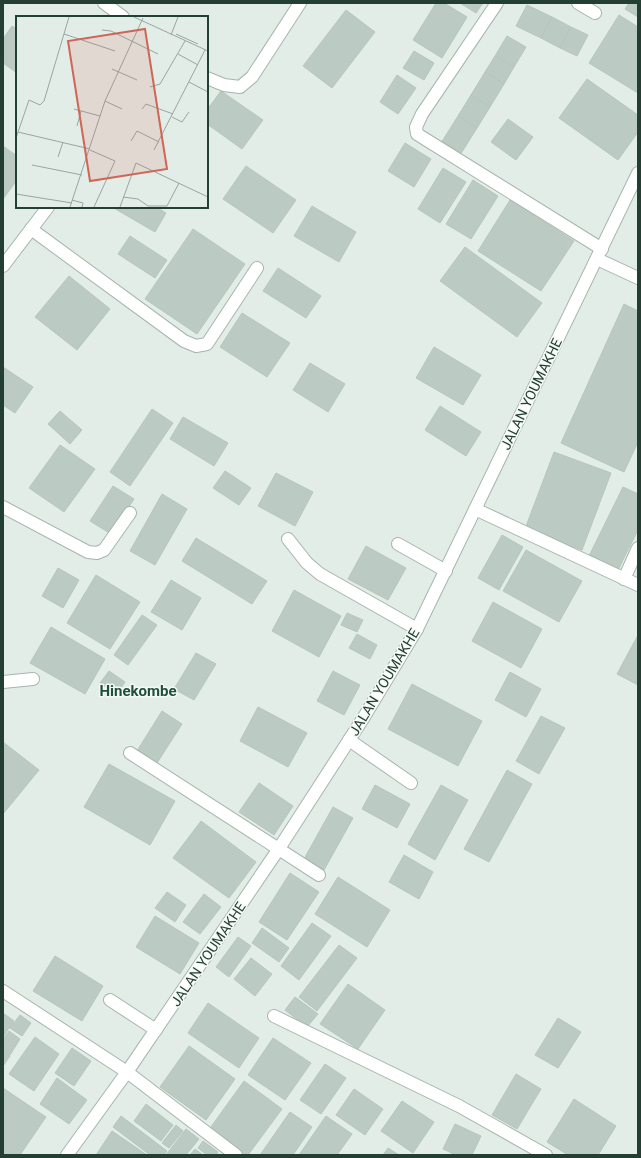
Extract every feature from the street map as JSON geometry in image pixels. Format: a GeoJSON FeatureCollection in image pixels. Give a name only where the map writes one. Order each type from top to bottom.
{"type":"FeatureCollection","features":[{"type":"Feature","properties":{"kind":"street"},"geometry":{"type":"LineString","coordinates":[[104,3],[122,16]]}},
{"type":"Feature","properties":{"kind":"street"},"geometry":{"type":"LineString","coordinates":[[208,78],[224,85],[240,86],[252,78],[300,3]]}},
{"type":"Feature","properties":{"kind":"street"},"geometry":{"type":"LineString","coordinates":[[497,3],[422,114],[416,127],[417,134],[638,278]]}},
{"type":"Feature","properties":{"kind":"street"},"geometry":{"type":"LineString","coordinates":[[578,3],[595,13]]}},
{"type":"Feature","properties":{"kind":"street","name":"JALAN YOUMAKHE"},"geometry":{"type":"LineString","coordinates":[[67,1155],[156,1030],[278,850],[349,740],[417,628],[446,571],[524,404],[600,254],[638,173]]}},
{"type":"Feature","properties":{"kind":"street"},"geometry":{"type":"LineString","coordinates":[[3,266],[47,208]]}},
{"type":"Feature","properties":{"kind":"street"},"geometry":{"type":"LineString","coordinates":[[31,229],[184,341],[196,346],[207,344],[257,268]]}},
{"type":"Feature","properties":{"kind":"street"},"geometry":{"type":"LineString","coordinates":[[3,507],[88,552],[97,553],[104,550],[130,513]]}},
{"type":"Feature","properties":{"kind":"street"},"geometry":{"type":"LineString","coordinates":[[475,509],[638,585]]}},
{"type":"Feature","properties":{"kind":"street"},"geometry":{"type":"LineString","coordinates":[[288,539],[307,563],[320,574],[417,628]]}},
{"type":"Feature","properties":{"kind":"street"},"geometry":{"type":"LineString","coordinates":[[398,544],[446,571]]}},
{"type":"Feature","properties":{"kind":"street"},"geometry":{"type":"LineString","coordinates":[[624,578],[638,548]]}},
{"type":"Feature","properties":{"kind":"street"},"geometry":{"type":"LineString","coordinates":[[3,682],[33,679]]}},
{"type":"Feature","properties":{"kind":"street"},"geometry":{"type":"LineString","coordinates":[[349,740],[411,784]]}},
{"type":"Feature","properties":{"kind":"street"},"geometry":{"type":"LineString","coordinates":[[130,753],[278,850],[319,875]]}},
{"type":"Feature","properties":{"kind":"street"},"geometry":{"type":"LineString","coordinates":[[3,990],[126,1072],[236,1155]]}},
{"type":"Feature","properties":{"kind":"street"},"geometry":{"type":"LineString","coordinates":[[110,1000],[156,1030]]}},
{"type":"Feature","properties":{"kind":"street"},"geometry":{"type":"LineString","coordinates":[[274,1016],[459,1106],[546,1155]]}},
{"type":"Feature","properties":{"kind":"building"},"geometry":{"type":"Polygon","coordinates":[[[436,3],[444,3],[467,17],[442,58],[413,40],[436,3]]]}},
{"type":"Feature","properties":{"kind":"building"},"geometry":{"type":"Polygon","coordinates":[[[460,3],[483,3],[476,13],[460,3]]]}},
{"type":"Feature","properties":{"kind":"building"},"geometry":{"type":"Polygon","coordinates":[[[629,3],[638,3],[638,17],[625,9],[629,3]]]}},
{"type":"Feature","properties":{"kind":"building"},"geometry":{"type":"Polygon","coordinates":[[[527,5],[552,17],[541,38],[516,26],[527,5]]]}},
{"type":"Feature","properties":{"kind":"building"},"geometry":{"type":"Polygon","coordinates":[[[346,10],[375,32],[332,88],[303,66],[346,10]]]}},
{"type":"Feature","properties":{"kind":"building"},"geometry":{"type":"Polygon","coordinates":[[[619,15],[638,27],[638,93],[589,63],[619,15]]]}},
{"type":"Feature","properties":{"kind":"building"},"geometry":{"type":"Polygon","coordinates":[[[552,17],[571,27],[560,48],[541,38],[552,17]]]}},
{"type":"Feature","properties":{"kind":"building"},"geometry":{"type":"Polygon","coordinates":[[[12,26],[16,28],[16,72],[3,63],[3,39],[12,26]]]}},
{"type":"Feature","properties":{"kind":"building"},"geometry":{"type":"Polygon","coordinates":[[[571,27],[588,35],[577,56],[560,48],[571,27]]]}},
{"type":"Feature","properties":{"kind":"building"},"geometry":{"type":"Polygon","coordinates":[[[507,36],[526,47],[514,67],[495,56],[507,36]]]}},
{"type":"Feature","properties":{"kind":"building"},"geometry":{"type":"Polygon","coordinates":[[[414,51],[434,63],[424,80],[403,68],[414,51]]]}},
{"type":"Feature","properties":{"kind":"building"},"geometry":{"type":"Polygon","coordinates":[[[495,56],[514,67],[504,84],[485,72],[495,56]]]}},
{"type":"Feature","properties":{"kind":"building"},"geometry":{"type":"Polygon","coordinates":[[[485,72],[504,84],[490,107],[471,95],[485,72]]]}},
{"type":"Feature","properties":{"kind":"building"},"geometry":{"type":"Polygon","coordinates":[[[397,75],[416,88],[398,114],[380,102],[397,75]]]}},
{"type":"Feature","properties":{"kind":"building"},"geometry":{"type":"Polygon","coordinates":[[[587,79],[638,115],[638,132],[618,160],[559,118],[587,79]]]}},
{"type":"Feature","properties":{"kind":"building"},"geometry":{"type":"Polygon","coordinates":[[[221,91],[263,120],[242,149],[208,125],[208,109],[221,91]]]}},
{"type":"Feature","properties":{"kind":"building"},"geometry":{"type":"Polygon","coordinates":[[[471,95],[490,107],[477,128],[458,116],[471,95]]]}},
{"type":"Feature","properties":{"kind":"building"},"geometry":{"type":"Polygon","coordinates":[[[458,116],[477,128],[460,155],[441,143],[458,116]]]}},
{"type":"Feature","properties":{"kind":"building"},"geometry":{"type":"Polygon","coordinates":[[[508,119],[533,137],[516,160],[491,142],[508,119]]]}},
{"type":"Feature","properties":{"kind":"building"},"geometry":{"type":"Polygon","coordinates":[[[405,143],[431,159],[414,187],[388,171],[405,143]]]}},
{"type":"Feature","properties":{"kind":"building"},"geometry":{"type":"Polygon","coordinates":[[[3,146],[16,155],[16,181],[3,199],[3,146]]]}},
{"type":"Feature","properties":{"kind":"building"},"geometry":{"type":"Polygon","coordinates":[[[246,166],[296,200],[273,233],[223,199],[246,166]]]}},
{"type":"Feature","properties":{"kind":"building"},"geometry":{"type":"Polygon","coordinates":[[[443,168],[466,182],[440,223],[418,209],[443,168]]]}},
{"type":"Feature","properties":{"kind":"building"},"geometry":{"type":"Polygon","coordinates":[[[473,180],[498,196],[471,239],[446,224],[473,180]]]}},
{"type":"Feature","properties":{"kind":"building"},"geometry":{"type":"Polygon","coordinates":[[[510,200],[574,241],[541,291],[478,251],[510,200]]]}},
{"type":"Feature","properties":{"kind":"building"},"geometry":{"type":"Polygon","coordinates":[[[312,206],[356,232],[339,262],[294,236],[312,206]]]}},
{"type":"Feature","properties":{"kind":"building"},"geometry":{"type":"Polygon","coordinates":[[[114,208],[158,208],[166,213],[155,232],[114,208]]]}},
{"type":"Feature","properties":{"kind":"building"},"geometry":{"type":"Polygon","coordinates":[[[193,229],[245,264],[197,334],[145,299],[193,229]]]}},
{"type":"Feature","properties":{"kind":"building"},"geometry":{"type":"Polygon","coordinates":[[[130,236],[167,260],[155,278],[118,254],[130,236]]]}},
{"type":"Feature","properties":{"kind":"building"},"geometry":{"type":"Polygon","coordinates":[[[465,247],[542,303],[517,337],[440,281],[465,247]]]}},
{"type":"Feature","properties":{"kind":"building"},"geometry":{"type":"Polygon","coordinates":[[[278,268],[321,296],[306,318],[263,291],[278,268]]]}},
{"type":"Feature","properties":{"kind":"building"},"geometry":{"type":"Polygon","coordinates":[[[69,276],[110,309],[77,350],[35,317],[69,276]]]}},
{"type":"Feature","properties":{"kind":"building"},"geometry":{"type":"Polygon","coordinates":[[[624,304],[638,311],[638,442],[624,472],[561,443],[624,304]]]}},
{"type":"Feature","properties":{"kind":"building"},"geometry":{"type":"Polygon","coordinates":[[[242,313],[290,343],[267,377],[220,347],[242,313]]]}},
{"type":"Feature","properties":{"kind":"building"},"geometry":{"type":"Polygon","coordinates":[[[434,347],[481,375],[463,405],[416,378],[434,347]]]}},
{"type":"Feature","properties":{"kind":"building"},"geometry":{"type":"Polygon","coordinates":[[[310,363],[345,384],[328,412],[293,390],[310,363]]]}},
{"type":"Feature","properties":{"kind":"building"},"geometry":{"type":"Polygon","coordinates":[[[3,367],[33,387],[15,413],[3,405],[3,367]]]}},
{"type":"Feature","properties":{"kind":"building"},"geometry":{"type":"Polygon","coordinates":[[[440,406],[481,432],[466,456],[425,430],[440,406]]]}},
{"type":"Feature","properties":{"kind":"building"},"geometry":{"type":"Polygon","coordinates":[[[152,409],[173,423],[130,486],[110,472],[152,409]]]}},
{"type":"Feature","properties":{"kind":"building"},"geometry":{"type":"Polygon","coordinates":[[[60,411],[82,430],[70,444],[48,424],[60,411]]]}},
{"type":"Feature","properties":{"kind":"building"},"geometry":{"type":"Polygon","coordinates":[[[183,417],[228,443],[214,466],[170,439],[183,417]]]}},
{"type":"Feature","properties":{"kind":"building"},"geometry":{"type":"Polygon","coordinates":[[[60,445],[95,469],[64,512],[29,488],[60,445]]]}},
{"type":"Feature","properties":{"kind":"building"},"geometry":{"type":"Polygon","coordinates":[[[554,452],[611,473],[582,550],[525,529],[554,452]]]}},
{"type":"Feature","properties":{"kind":"building"},"geometry":{"type":"Polygon","coordinates":[[[225,471],[251,488],[239,505],[213,488],[225,471]]]}},
{"type":"Feature","properties":{"kind":"building"},"geometry":{"type":"Polygon","coordinates":[[[276,473],[313,492],[295,526],[258,506],[276,473]]]}},
{"type":"Feature","properties":{"kind":"building"},"geometry":{"type":"Polygon","coordinates":[[[113,486],[134,499],[111,534],[90,521],[113,486]]]}},
{"type":"Feature","properties":{"kind":"building"},"geometry":{"type":"Polygon","coordinates":[[[623,487],[638,494],[638,530],[618,570],[589,556],[623,487]]]}},
{"type":"Feature","properties":{"kind":"building"},"geometry":{"type":"Polygon","coordinates":[[[162,494],[187,509],[155,565],[130,551],[162,494]]]}},
{"type":"Feature","properties":{"kind":"building"},"geometry":{"type":"Polygon","coordinates":[[[502,535],[523,547],[499,590],[478,578],[502,535]]]}},
{"type":"Feature","properties":{"kind":"building"},"geometry":{"type":"Polygon","coordinates":[[[196,538],[267,581],[252,604],[182,561],[196,538]]]}},
{"type":"Feature","properties":{"kind":"building"},"geometry":{"type":"Polygon","coordinates":[[[366,546],[406,568],[388,600],[348,579],[366,546]]]}},
{"type":"Feature","properties":{"kind":"building"},"geometry":{"type":"Polygon","coordinates":[[[526,550],[582,581],[559,622],[503,591],[526,550]]]}},
{"type":"Feature","properties":{"kind":"building"},"geometry":{"type":"Polygon","coordinates":[[[58,568],[79,580],[63,608],[42,596],[58,568]]]}},
{"type":"Feature","properties":{"kind":"building"},"geometry":{"type":"Polygon","coordinates":[[[96,575],[140,602],[110,649],[67,623],[96,575]]]}},
{"type":"Feature","properties":{"kind":"building"},"geometry":{"type":"Polygon","coordinates":[[[171,580],[201,598],[182,630],[151,612],[171,580]]]}},
{"type":"Feature","properties":{"kind":"building"},"geometry":{"type":"Polygon","coordinates":[[[294,590],[341,616],[319,657],[272,631],[294,590]]]}},
{"type":"Feature","properties":{"kind":"building"},"geometry":{"type":"Polygon","coordinates":[[[493,602],[542,629],[521,668],[472,641],[493,602]]]}},
{"type":"Feature","properties":{"kind":"building"},"geometry":{"type":"Polygon","coordinates":[[[347,613],[363,620],[357,632],[341,625],[347,613]]]}},
{"type":"Feature","properties":{"kind":"building"},"geometry":{"type":"Polygon","coordinates":[[[142,615],[157,625],[128,665],[114,655],[142,615]]]}},
{"type":"Feature","properties":{"kind":"building"},"geometry":{"type":"Polygon","coordinates":[[[51,627],[105,659],[85,694],[30,663],[51,627]]]}},
{"type":"Feature","properties":{"kind":"building"},"geometry":{"type":"Polygon","coordinates":[[[357,634],[377,645],[370,659],[349,648],[357,634]]]}},
{"type":"Feature","properties":{"kind":"building"},"geometry":{"type":"Polygon","coordinates":[[[638,635],[638,685],[617,674],[638,635]]]}},
{"type":"Feature","properties":{"kind":"building"},"geometry":{"type":"Polygon","coordinates":[[[196,653],[216,664],[194,700],[174,689],[196,653]]]}},
{"type":"Feature","properties":{"kind":"building"},"geometry":{"type":"Polygon","coordinates":[[[109,671],[125,682],[117,694],[100,683],[109,671]]]}},
{"type":"Feature","properties":{"kind":"building"},"geometry":{"type":"Polygon","coordinates":[[[333,671],[360,685],[344,715],[317,701],[333,671]]]}},
{"type":"Feature","properties":{"kind":"building"},"geometry":{"type":"Polygon","coordinates":[[[510,672],[541,689],[526,717],[495,700],[510,672]]]}},
{"type":"Feature","properties":{"kind":"building"},"geometry":{"type":"Polygon","coordinates":[[[412,684],[482,721],[458,766],[388,729],[412,684]]]}},
{"type":"Feature","properties":{"kind":"building"},"geometry":{"type":"Polygon","coordinates":[[[258,707],[307,733],[288,767],[240,741],[258,707]]]}},
{"type":"Feature","properties":{"kind":"building"},"geometry":{"type":"Polygon","coordinates":[[[162,711],[182,724],[157,763],[137,751],[162,711]]]}},
{"type":"Feature","properties":{"kind":"building"},"geometry":{"type":"Polygon","coordinates":[[[541,716],[565,728],[539,774],[516,761],[541,716]]]}},
{"type":"Feature","properties":{"kind":"building"},"geometry":{"type":"Polygon","coordinates":[[[3,742],[39,770],[3,814],[3,742]]]}},
{"type":"Feature","properties":{"kind":"building"},"geometry":{"type":"Polygon","coordinates":[[[109,764],[175,801],[150,845],[84,807],[109,764]]]}},
{"type":"Feature","properties":{"kind":"building"},"geometry":{"type":"Polygon","coordinates":[[[507,770],[532,784],[489,862],[464,849],[507,770]]]}},
{"type":"Feature","properties":{"kind":"building"},"geometry":{"type":"Polygon","coordinates":[[[259,783],[293,806],[274,835],[239,812],[259,783]]]}},
{"type":"Feature","properties":{"kind":"building"},"geometry":{"type":"Polygon","coordinates":[[[375,785],[410,804],[397,828],[362,809],[375,785]]]}},
{"type":"Feature","properties":{"kind":"building"},"geometry":{"type":"Polygon","coordinates":[[[441,785],[468,800],[435,860],[408,844],[441,785]]]}},
{"type":"Feature","properties":{"kind":"building"},"geometry":{"type":"Polygon","coordinates":[[[333,807],[353,818],[324,870],[304,859],[333,807]]]}},
{"type":"Feature","properties":{"kind":"building"},"geometry":{"type":"Polygon","coordinates":[[[201,821],[256,862],[229,898],[173,858],[201,821]]]}},
{"type":"Feature","properties":{"kind":"building"},"geometry":{"type":"Polygon","coordinates":[[[404,855],[433,872],[419,899],[389,882],[404,855]]]}},
{"type":"Feature","properties":{"kind":"building"},"geometry":{"type":"Polygon","coordinates":[[[290,873],[319,892],[287,940],[259,922],[290,873]]]}},
{"type":"Feature","properties":{"kind":"building"},"geometry":{"type":"Polygon","coordinates":[[[338,877],[390,910],[367,947],[315,914],[338,877]]]}},
{"type":"Feature","properties":{"kind":"building"},"geometry":{"type":"Polygon","coordinates":[[[167,892],[186,905],[175,922],[155,908],[167,892]]]}},
{"type":"Feature","properties":{"kind":"building"},"geometry":{"type":"Polygon","coordinates":[[[204,894],[221,907],[200,934],[183,922],[204,894]]]}},
{"type":"Feature","properties":{"kind":"building"},"geometry":{"type":"Polygon","coordinates":[[[155,916],[199,943],[180,974],[136,947],[155,916]]]}},
{"type":"Feature","properties":{"kind":"building"},"geometry":{"type":"Polygon","coordinates":[[[312,923],[331,936],[299,980],[281,966],[312,923]]]}},
{"type":"Feature","properties":{"kind":"building"},"geometry":{"type":"Polygon","coordinates":[[[262,928],[289,948],[279,962],[252,943],[262,928]]]}},
{"type":"Feature","properties":{"kind":"building"},"geometry":{"type":"Polygon","coordinates":[[[238,937],[251,946],[229,977],[216,967],[238,937]]]}},
{"type":"Feature","properties":{"kind":"building"},"geometry":{"type":"Polygon","coordinates":[[[339,945],[357,958],[317,1011],[299,997],[339,945]]]}},
{"type":"Feature","properties":{"kind":"building"},"geometry":{"type":"Polygon","coordinates":[[[55,956],[103,986],[82,1021],[33,991],[55,956]]]}},
{"type":"Feature","properties":{"kind":"building"},"geometry":{"type":"Polygon","coordinates":[[[251,958],[272,974],[255,996],[234,979],[251,958]]]}},
{"type":"Feature","properties":{"kind":"building"},"geometry":{"type":"Polygon","coordinates":[[[348,984],[385,1010],[358,1049],[320,1024],[348,984]]]}},
{"type":"Feature","properties":{"kind":"building"},"geometry":{"type":"Polygon","coordinates":[[[295,997],[318,1014],[307,1027],[285,1010],[295,997]]]}},
{"type":"Feature","properties":{"kind":"building"},"geometry":{"type":"Polygon","coordinates":[[[208,1003],[259,1038],[239,1068],[188,1033],[208,1003]]]}},
{"type":"Feature","properties":{"kind":"building"},"geometry":{"type":"Polygon","coordinates":[[[3,1013],[14,1021],[3,1037],[3,1013]]]}},
{"type":"Feature","properties":{"kind":"building"},"geometry":{"type":"Polygon","coordinates":[[[20,1015],[31,1023],[22,1036],[10,1028],[20,1015]]]}},
{"type":"Feature","properties":{"kind":"building"},"geometry":{"type":"Polygon","coordinates":[[[558,1018],[581,1032],[558,1068],[535,1055],[558,1018]]]}},
{"type":"Feature","properties":{"kind":"building"},"geometry":{"type":"Polygon","coordinates":[[[9,1031],[20,1039],[10,1055],[3,1050],[3,1039],[9,1031]]]}},
{"type":"Feature","properties":{"kind":"building"},"geometry":{"type":"Polygon","coordinates":[[[35,1037],[59,1054],[34,1091],[9,1074],[35,1037]]]}},
{"type":"Feature","properties":{"kind":"building"},"geometry":{"type":"Polygon","coordinates":[[[273,1038],[311,1063],[285,1100],[248,1075],[273,1038]]]}},
{"type":"Feature","properties":{"kind":"building"},"geometry":{"type":"Polygon","coordinates":[[[189,1046],[235,1079],[206,1120],[160,1087],[189,1046]]]}},
{"type":"Feature","properties":{"kind":"building"},"geometry":{"type":"Polygon","coordinates":[[[72,1048],[91,1061],[74,1086],[55,1073],[72,1048]]]}},
{"type":"Feature","properties":{"kind":"building"},"geometry":{"type":"Polygon","coordinates":[[[3,1051],[10,1056],[3,1066],[3,1051]]]}},
{"type":"Feature","properties":{"kind":"building"},"geometry":{"type":"Polygon","coordinates":[[[325,1064],[346,1078],[321,1114],[300,1100],[325,1064]]]}},
{"type":"Feature","properties":{"kind":"building"},"geometry":{"type":"Polygon","coordinates":[[[516,1074],[541,1089],[517,1129],[492,1115],[516,1074]]]}},
{"type":"Feature","properties":{"kind":"building"},"geometry":{"type":"Polygon","coordinates":[[[57,1078],[87,1100],[69,1124],[40,1104],[57,1078]]]}},
{"type":"Feature","properties":{"kind":"building"},"geometry":{"type":"Polygon","coordinates":[[[244,1081],[282,1109],[248,1155],[241,1155],[208,1131],[244,1081]]]}},
{"type":"Feature","properties":{"kind":"building"},"geometry":{"type":"Polygon","coordinates":[[[3,1088],[46,1117],[20,1155],[3,1155],[3,1088]]]}},
{"type":"Feature","properties":{"kind":"building"},"geometry":{"type":"Polygon","coordinates":[[[354,1089],[383,1109],[365,1135],[336,1115],[354,1089]]]}},
{"type":"Feature","properties":{"kind":"building"},"geometry":{"type":"Polygon","coordinates":[[[574,1099],[616,1126],[598,1155],[568,1155],[547,1142],[574,1099]]]}},
{"type":"Feature","properties":{"kind":"building"},"geometry":{"type":"Polygon","coordinates":[[[402,1101],[434,1122],[413,1153],[381,1131],[402,1101]]]}},
{"type":"Feature","properties":{"kind":"building"},"geometry":{"type":"Polygon","coordinates":[[[146,1104],[173,1125],[161,1141],[134,1121],[146,1104]]]}},
{"type":"Feature","properties":{"kind":"building"},"geometry":{"type":"Polygon","coordinates":[[[290,1112],[312,1127],[293,1155],[260,1155],[290,1112]]]}},
{"type":"Feature","properties":{"kind":"building"},"geometry":{"type":"Polygon","coordinates":[[[121,1116],[167,1151],[164,1155],[150,1155],[113,1127],[121,1116]]]}},
{"type":"Feature","properties":{"kind":"building"},"geometry":{"type":"Polygon","coordinates":[[[326,1116],[352,1134],[337,1155],[299,1155],[326,1116]]]}},
{"type":"Feature","properties":{"kind":"building"},"geometry":{"type":"Polygon","coordinates":[[[455,1124],[481,1136],[472,1155],[456,1155],[443,1149],[455,1124]]]}},
{"type":"Feature","properties":{"kind":"building"},"geometry":{"type":"Polygon","coordinates":[[[176,1125],[183,1131],[169,1148],[162,1143],[176,1125]]]}},
{"type":"Feature","properties":{"kind":"building"},"geometry":{"type":"Polygon","coordinates":[[[186,1129],[199,1139],[186,1155],[166,1155],[186,1129]]]}},
{"type":"Feature","properties":{"kind":"building"},"geometry":{"type":"Polygon","coordinates":[[[112,1131],[147,1155],[96,1155],[112,1131]]]}},
{"type":"Feature","properties":{"kind":"building"},"geometry":{"type":"Polygon","coordinates":[[[203,1141],[218,1152],[216,1155],[207,1155],[198,1148],[203,1141]]]}},
{"type":"Feature","properties":{"kind":"building"},"geometry":{"type":"Polygon","coordinates":[[[388,1148],[399,1155],[383,1155],[388,1148]]]}},
{"type":"Feature","properties":{"kind":"building"},"geometry":{"type":"Polygon","coordinates":[[[195,1149],[203,1155],[190,1155],[195,1149]]]}},
{"type":"Feature","properties":{"kind":"district","name":"Hinekombe"},"geometry":{"type":"Point","coordinates":[138,691]}}]}
